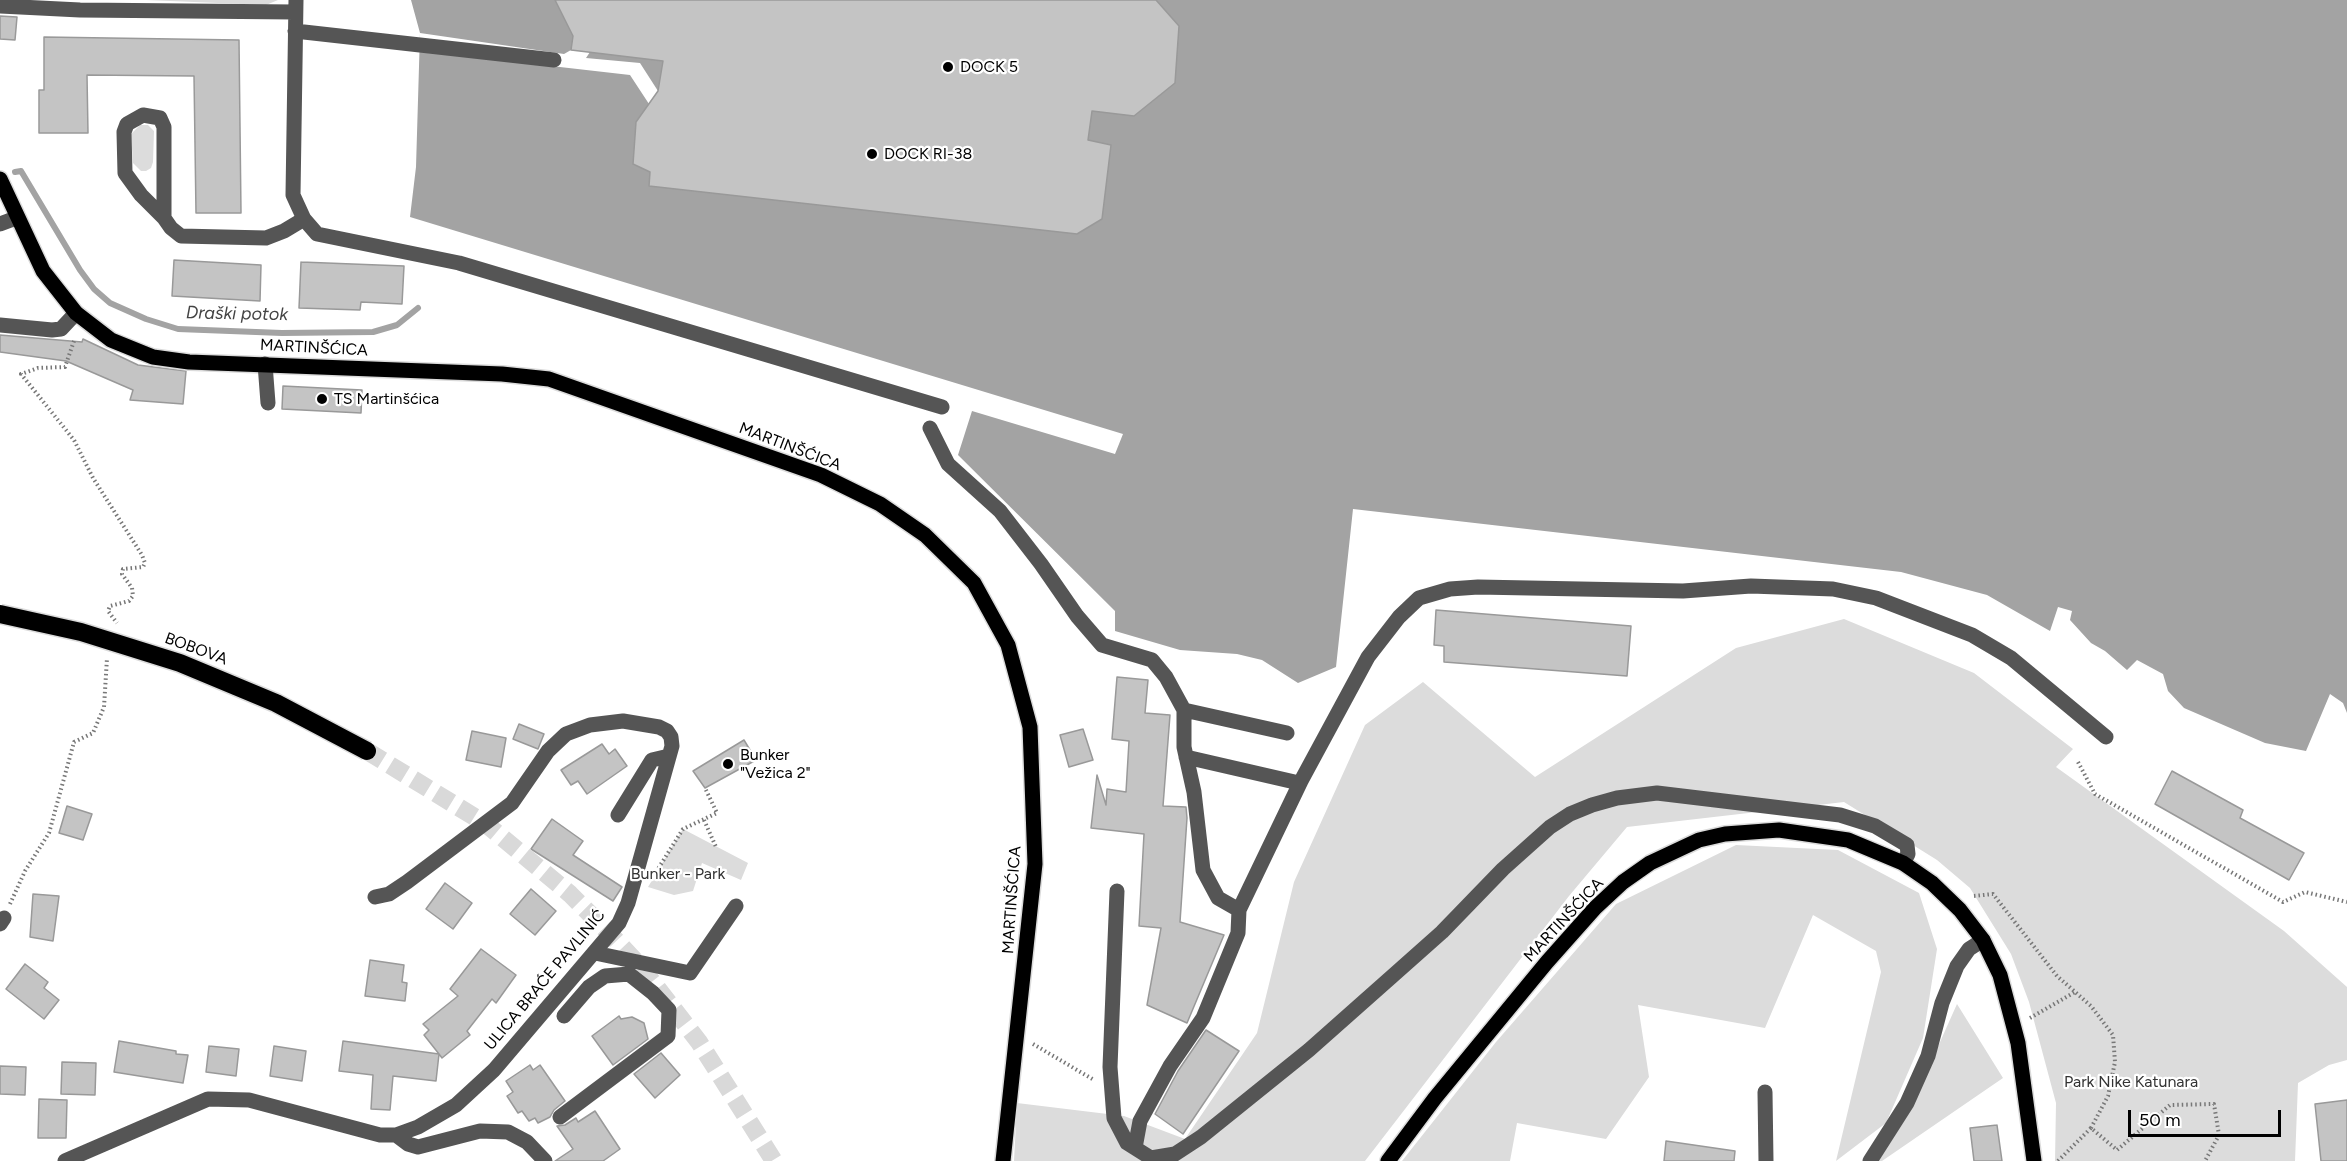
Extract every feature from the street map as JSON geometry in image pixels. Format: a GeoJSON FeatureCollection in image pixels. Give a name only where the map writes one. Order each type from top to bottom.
{"type":"FeatureCollection","features":[{"type":"Feature","properties":{"kind":"highway","name":"BOBOVA"},"geometry":{"type":"LineString","coordinates":[[0,614],[81,632],[180,663],[276,703],[367,751]]}},
{"type":"Feature","properties":{"kind":"main road","name":"MARTINŠĆICA"},"geometry":{"type":"LineString","coordinates":[[0,179],[16,218],[43,271],[76,313],[111,340],[153,357],[189,362],[502,374],[549,379],[821,475],[880,504],[925,534],[974,583],[1008,645],[1030,727],[1035,864],[1003,1161]]}},
{"type":"Feature","properties":{"kind":"main road","name":"MARTINŠĆICA"},"geometry":{"type":"LineString","coordinates":[[1388,1161],[1436,1098],[1547,962],[1595,908],[1623,882],[1650,863],[1699,840],[1725,834],[1779,830],[1848,840],[1903,863],[1932,884],[1960,910],[1983,940],[2000,975],[2018,1043],[2034,1161]]}},
{"type":"Feature","properties":{"kind":"street"},"geometry":{"type":"LineString","coordinates":[[10,4],[296,6],[294,195],[304,219],[317,234],[333,239],[422,253],[459,263],[942,407]]}},
{"type":"Feature","properties":{"kind":"street"},"geometry":{"type":"LineString","coordinates":[[295,31],[554,60]]}},
{"type":"Feature","properties":{"kind":"street"},"geometry":{"type":"LineString","coordinates":[[164,218],[164,127],[160,118],[143,115],[127,124],[123,132],[126,173],[141,195],[171,228],[182,236],[207,239],[266,238],[304,219]]}},
{"type":"Feature","properties":{"kind":"street"},"geometry":{"type":"LineString","coordinates":[[0,224],[16,218]]}},
{"type":"Feature","properties":{"kind":"street"},"geometry":{"type":"LineString","coordinates":[[0,325],[52,330],[61,328],[76,313]]}},
{"type":"Feature","properties":{"kind":"street"},"geometry":{"type":"LineString","coordinates":[[265,364],[267,403]]}},
{"type":"Feature","properties":{"kind":"street"},"geometry":{"type":"LineString","coordinates":[[930,428],[948,465],[1000,511],[1077,616],[1102,645],[1152,660],[1166,676],[1184,710],[1186,757],[1194,792],[1203,870],[1218,898],[1239,910]]}},
{"type":"Feature","properties":{"kind":"street"},"geometry":{"type":"LineString","coordinates":[[1135,1148],[1140,1121],[1170,1066],[1203,1018],[1238,933],[1239,910],[1299,783],[1368,657],[1399,617],[1419,598],[1431,593],[1478,587],[1683,591],[1751,586],[1833,589],[1876,598],[1972,635],[2011,658],[2106,737]]}},
{"type":"Feature","properties":{"kind":"street"},"geometry":{"type":"LineString","coordinates":[[1184,710],[1287,733]]}},
{"type":"Feature","properties":{"kind":"street","name":"ULICA BRAĆE PAVLINIĆ"},"geometry":{"type":"LineString","coordinates":[[65,1161],[208,1099],[220,1098],[283,1108],[361,1132],[396,1135],[418,1127],[456,1105],[494,1070],[618,924],[628,903],[672,746],[667,731],[649,724],[623,721],[590,725],[566,734],[548,751],[512,803],[407,882],[389,894],[375,897]]}},
{"type":"Feature","properties":{"kind":"street"},"geometry":{"type":"LineString","coordinates":[[618,815],[652,760],[669,756]]}},
{"type":"Feature","properties":{"kind":"street"},"geometry":{"type":"LineString","coordinates":[[1186,757],[1299,783]]}},
{"type":"Feature","properties":{"kind":"street"},"geometry":{"type":"LineString","coordinates":[[1117,891],[1110,1067],[1114,1118],[1127,1143],[1151,1158],[1175,1154],[1200,1137],[1309,1050],[1442,932],[1503,870],[1550,827],[1570,814],[1592,805],[1617,798],[1657,793],[1840,814],[1875,826],[1907,845],[1908,854],[1903,863]]}},
{"type":"Feature","properties":{"kind":"street"},"geometry":{"type":"LineString","coordinates":[[595,953],[690,972],[736,906]]}},
{"type":"Feature","properties":{"kind":"street"},"geometry":{"type":"LineString","coordinates":[[1870,1161],[1907,1103],[1928,1056],[1942,1003],[1957,966],[1969,949],[1983,940]]}},
{"type":"Feature","properties":{"kind":"street"},"geometry":{"type":"LineString","coordinates":[[560,1117],[668,1036],[669,1010],[653,993],[629,974],[605,976],[582,968]]}},
{"type":"Feature","properties":{"kind":"street"},"geometry":{"type":"LineString","coordinates":[[564,1016],[589,987],[605,976]]}},
{"type":"Feature","properties":{"kind":"street"},"geometry":{"type":"LineString","coordinates":[[1765,1092],[1766,1161]]}},
{"type":"Feature","properties":{"kind":"street","name":"ULICA BRAĆE PAVLINIĆ"},"geometry":{"type":"LineString","coordinates":[[396,1135],[408,1144],[418,1147],[480,1131],[508,1132],[527,1142],[545,1161]]}},
{"type":"Feature","properties":{"kind":"path"},"geometry":{"type":"LineString","coordinates":[[76,331],[65,367],[38,368],[21,374],[74,440],[93,478],[145,563],[143,567],[127,566],[122,574],[132,588],[133,596],[129,601],[110,606],[108,611],[118,624],[114,633]]}},
{"type":"Feature","properties":{"kind":"path"},"geometry":{"type":"LineString","coordinates":[[2,921],[25,871],[48,833],[74,742],[93,733],[104,707],[107,650]]}},
{"type":"Feature","properties":{"kind":"path"},"geometry":{"type":"LineString","coordinates":[[2078,762],[2095,794],[2283,902],[2305,892],[2347,902]]}},
{"type":"Feature","properties":{"kind":"path"},"geometry":{"type":"LineString","coordinates":[[653,877],[683,830],[717,813],[705,788]]}},
{"type":"Feature","properties":{"kind":"path"},"geometry":{"type":"LineString","coordinates":[[704,820],[716,846]]}},
{"type":"Feature","properties":{"kind":"path"},"geometry":{"type":"LineString","coordinates":[[1974,896],[1993,894],[2057,976],[2091,1006],[2113,1035],[2115,1062],[2108,1096],[2091,1128],[2058,1161]]}},
{"type":"Feature","properties":{"kind":"path"},"geometry":{"type":"LineString","coordinates":[[2029,1019],[2076,992]]}},
{"type":"Feature","properties":{"kind":"path"},"geometry":{"type":"LineString","coordinates":[[1020,1014],[1028,1041],[1097,1082],[1096,1097],[1113,1094]]}},
{"type":"Feature","properties":{"kind":"path"},"geometry":{"type":"LineString","coordinates":[[2091,1128],[2117,1150],[2170,1105],[2214,1104],[2219,1135],[2205,1161]]}},
{"type":"Feature","properties":{"kind":"green space"},"geometry":{"type":"Polygon","coordinates":[[[146,0],[278,0],[266,5],[146,0]]]}},
{"type":"Feature","properties":{"kind":"green space"},"geometry":{"type":"Polygon","coordinates":[[[140,125],[148,125],[154,131],[153,162],[151,168],[146,171],[141,171],[133,163],[131,134],[140,125]]]}},
{"type":"Feature","properties":{"kind":"green space","name":"Park Nike Katunara"},"geometry":{"type":"Polygon","coordinates":[[[1844,619],[1974,673],[2073,749],[2056,767],[2284,931],[2347,987],[2347,1060],[2329,1065],[2298,1083],[2295,1161],[2055,1161],[2056,1103],[2029,1002],[2011,954],[1970,888],[1937,860],[1844,802],[1627,827],[1569,896],[1365,1161],[1014,1161],[1017,1103],[1124,1116],[1185,1139],[1257,1033],[1294,882],[1365,725],[1423,682],[1535,777],[1736,648],[1844,619]]]}},
{"type":"Feature","properties":{"kind":"green space","name":"Bunker - Park"},"geometry":{"type":"Polygon","coordinates":[[[683,829],[748,863],[741,880],[702,863],[693,891],[674,895],[648,887],[683,829]]]}},
{"type":"Feature","properties":{"kind":"green space"},"geometry":{"type":"Polygon","coordinates":[[[1736,845],[1838,850],[1919,893],[1937,949],[1923,1038],[1886,1123],[1836,1161],[1881,972],[1876,951],[1813,915],[1765,1028],[1638,1005],[1649,1077],[1606,1139],[1517,1123],[1510,1161],[1402,1161],[1496,1042],[1616,904],[1736,845]]]}},
{"type":"Feature","properties":{"kind":"green space"},"geometry":{"type":"Polygon","coordinates":[[[1957,1004],[2003,1078],[1882,1161],[1878,1161],[1919,1089],[1957,1004]]]}},
{"type":"Feature","properties":{"kind":"shaded area"},"geometry":{"type":"Polygon","coordinates":[[[411,0],[2347,0],[2347,713],[2343,703],[2330,694],[2306,751],[2265,743],[2184,708],[2168,691],[2163,674],[2137,660],[2127,670],[2105,651],[2091,643],[2070,620],[2072,611],[2058,607],[2050,631],[1987,595],[1901,572],[1353,509],[1336,667],[1298,683],[1262,660],[1237,654],[1180,650],[1115,631],[1115,611],[958,455],[972,411],[1115,454],[1123,434],[410,217],[416,167],[420,33],[411,0]]]}},
{"type":"Feature","properties":{"kind":"pier"},"geometry":{"type":"Polygon","coordinates":[[[420,33],[564,54],[571,50],[590,52],[586,58],[640,63],[658,91],[649,104],[630,75],[420,51],[420,33]]]}},
{"type":"Feature","properties":{"kind":"building"},"geometry":{"type":"Polygon","coordinates":[[[555,0],[1156,0],[1179,26],[1175,83],[1134,116],[1092,111],[1088,140],[1111,145],[1102,219],[1077,234],[649,186],[650,172],[633,164],[636,122],[658,91],[663,61],[571,50],[573,36],[555,0]]]}},
{"type":"Feature","properties":{"kind":"building"},"geometry":{"type":"Polygon","coordinates":[[[0,16],[17,17],[15,40],[0,39],[0,16]]]}},
{"type":"Feature","properties":{"kind":"building"},"geometry":{"type":"Polygon","coordinates":[[[44,37],[239,40],[241,213],[196,213],[194,76],[87,75],[88,133],[39,133],[39,90],[44,90],[44,37]]]}},
{"type":"Feature","properties":{"kind":"building"},"geometry":{"type":"Polygon","coordinates":[[[174,260],[261,265],[260,301],[172,296],[174,260]]]}},
{"type":"Feature","properties":{"kind":"building"},"geometry":{"type":"Polygon","coordinates":[[[301,262],[404,266],[402,304],[361,302],[360,310],[299,308],[301,262]]]}},
{"type":"Feature","properties":{"kind":"building"},"geometry":{"type":"Polygon","coordinates":[[[0,335],[82,342],[83,339],[138,365],[186,371],[183,404],[130,400],[133,390],[66,361],[0,352],[0,335]]]}},
{"type":"Feature","properties":{"kind":"building","name":"TS Martinšćica"},"geometry":{"type":"Polygon","coordinates":[[[283,386],[362,390],[361,413],[282,409],[283,386]]]}},
{"type":"Feature","properties":{"kind":"building"},"geometry":{"type":"Polygon","coordinates":[[[1436,610],[1631,626],[1627,676],[1444,662],[1444,646],[1434,645],[1436,610]]]}},
{"type":"Feature","properties":{"kind":"building"},"geometry":{"type":"Polygon","coordinates":[[[1117,677],[1148,680],[1145,713],[1170,715],[1163,806],[1186,807],[1187,818],[1180,922],[1224,935],[1187,1023],[1147,1005],[1161,928],[1139,926],[1144,834],[1091,828],[1097,775],[1106,805],[1107,789],[1126,792],[1129,741],[1112,739],[1117,677]]]}},
{"type":"Feature","properties":{"kind":"building"},"geometry":{"type":"Polygon","coordinates":[[[519,724],[544,734],[538,749],[513,739],[519,724]]]}},
{"type":"Feature","properties":{"kind":"building"},"geometry":{"type":"Polygon","coordinates":[[[1083,729],[1093,760],[1069,767],[1060,735],[1083,729]]]}},
{"type":"Feature","properties":{"kind":"building"},"geometry":{"type":"Polygon","coordinates":[[[472,731],[506,738],[501,767],[466,760],[472,731]]]}},
{"type":"Feature","properties":{"kind":"building","name":"Bunker \"Vežica 2\""},"geometry":{"type":"Polygon","coordinates":[[[744,740],[756,760],[705,788],[693,771],[744,740]]]}},
{"type":"Feature","properties":{"kind":"building"},"geometry":{"type":"Polygon","coordinates":[[[602,744],[609,754],[615,749],[627,766],[587,794],[578,781],[571,785],[561,770],[602,744]]]}},
{"type":"Feature","properties":{"kind":"building"},"geometry":{"type":"Polygon","coordinates":[[[2172,771],[2243,810],[2240,818],[2304,853],[2289,880],[2155,804],[2172,771]]]}},
{"type":"Feature","properties":{"kind":"building"},"geometry":{"type":"Polygon","coordinates":[[[67,806],[92,814],[83,840],[59,833],[67,806]]]}},
{"type":"Feature","properties":{"kind":"building"},"geometry":{"type":"Polygon","coordinates":[[[552,819],[583,841],[573,855],[622,887],[613,901],[531,849],[552,819]]]}},
{"type":"Feature","properties":{"kind":"building"},"geometry":{"type":"Polygon","coordinates":[[[445,883],[472,903],[453,929],[426,909],[445,883]]]}},
{"type":"Feature","properties":{"kind":"building"},"geometry":{"type":"Polygon","coordinates":[[[531,889],[556,911],[535,935],[510,914],[531,889]]]}},
{"type":"Feature","properties":{"kind":"building"},"geometry":{"type":"Polygon","coordinates":[[[33,894],[59,896],[53,941],[30,937],[33,894]]]}},
{"type":"Feature","properties":{"kind":"building"},"geometry":{"type":"Polygon","coordinates":[[[481,949],[516,975],[496,1003],[492,999],[467,1031],[470,1035],[442,1058],[424,1035],[429,1030],[423,1024],[458,996],[450,989],[481,949]]]}},
{"type":"Feature","properties":{"kind":"building"},"geometry":{"type":"Polygon","coordinates":[[[370,960],[404,965],[402,982],[407,983],[405,1001],[365,996],[370,960]]]}},
{"type":"Feature","properties":{"kind":"building"},"geometry":{"type":"Polygon","coordinates":[[[25,964],[48,982],[44,988],[59,1000],[44,1019],[6,989],[25,964]]]}},
{"type":"Feature","properties":{"kind":"building"},"geometry":{"type":"Polygon","coordinates":[[[619,1016],[621,1019],[632,1017],[644,1023],[648,1039],[613,1065],[592,1036],[619,1016]]]}},
{"type":"Feature","properties":{"kind":"building"},"geometry":{"type":"Polygon","coordinates":[[[1206,1030],[1239,1051],[1183,1134],[1155,1114],[1178,1071],[1206,1030]]]}},
{"type":"Feature","properties":{"kind":"building"},"geometry":{"type":"Polygon","coordinates":[[[119,1041],[188,1055],[183,1083],[114,1072],[119,1041]]]}},
{"type":"Feature","properties":{"kind":"building"},"geometry":{"type":"Polygon","coordinates":[[[343,1041],[439,1054],[436,1081],[393,1076],[390,1110],[371,1109],[373,1075],[339,1071],[343,1041]]]}},
{"type":"Feature","properties":{"kind":"building"},"geometry":{"type":"Polygon","coordinates":[[[209,1046],[239,1049],[236,1076],[206,1072],[209,1046]]]}},
{"type":"Feature","properties":{"kind":"building"},"geometry":{"type":"Polygon","coordinates":[[[274,1046],[306,1051],[302,1081],[270,1076],[274,1046]]]}},
{"type":"Feature","properties":{"kind":"building"},"geometry":{"type":"Polygon","coordinates":[[[661,1053],[680,1075],[655,1098],[634,1074],[661,1053]]]}},
{"type":"Feature","properties":{"kind":"building"},"geometry":{"type":"Polygon","coordinates":[[[62,1062],[96,1063],[95,1095],[61,1094],[62,1062]]]}},
{"type":"Feature","properties":{"kind":"building"},"geometry":{"type":"Polygon","coordinates":[[[530,1065],[533,1070],[540,1065],[565,1101],[554,1110],[550,1117],[538,1123],[535,1118],[529,1121],[522,1111],[518,1113],[507,1096],[513,1092],[506,1081],[530,1065]]]}},
{"type":"Feature","properties":{"kind":"building"},"geometry":{"type":"Polygon","coordinates":[[[0,1066],[26,1067],[25,1095],[0,1094],[0,1066]]]}},
{"type":"Feature","properties":{"kind":"building"},"geometry":{"type":"Polygon","coordinates":[[[39,1099],[67,1100],[66,1138],[38,1138],[39,1099]]]}},
{"type":"Feature","properties":{"kind":"building"},"geometry":{"type":"Polygon","coordinates":[[[2347,1100],[2347,1161],[2321,1161],[2315,1104],[2347,1100]]]}},
{"type":"Feature","properties":{"kind":"building"},"geometry":{"type":"Polygon","coordinates":[[[595,1111],[620,1149],[603,1161],[555,1161],[573,1149],[557,1126],[565,1125],[576,1118],[578,1122],[595,1111]]]}},
{"type":"Feature","properties":{"kind":"building"},"geometry":{"type":"Polygon","coordinates":[[[1997,1125],[2002,1161],[1974,1161],[1970,1128],[1997,1125]]]}},
{"type":"Feature","properties":{"kind":"building"},"geometry":{"type":"Polygon","coordinates":[[[1666,1141],[1735,1151],[1734,1161],[1664,1161],[1666,1141]]]}},
{"type":"Feature","properties":{"kind":"waterway","name":"Draški potok"},"geometry":{"type":"LineString","coordinates":[[15,172],[21,171],[80,270],[94,289],[110,303],[146,319],[178,329],[282,333],[373,332],[397,325],[418,308]]}},
{"type":"Feature","properties":{"kind":"tunnel"},"geometry":{"type":"LineString","coordinates":[[367,751],[486,824],[570,894],[609,933],[641,967],[699,1042],[774,1161]]}},
{"type":"Feature","properties":{"kind":"place","name":"DOCK 5"},"geometry":{"type":"Point","coordinates":[948,67]}},
{"type":"Feature","properties":{"kind":"place","name":"DOCK RI-38"},"geometry":{"type":"Point","coordinates":[872,154]}},
{"type":"Feature","properties":{"kind":"place","name":"TS Martinšćica"},"geometry":{"type":"Point","coordinates":[322,399]}},
{"type":"Feature","properties":{"kind":"place","name":"Bunker \"Vežica 2\""},"geometry":{"type":"Point","coordinates":[728,764]}}]}
